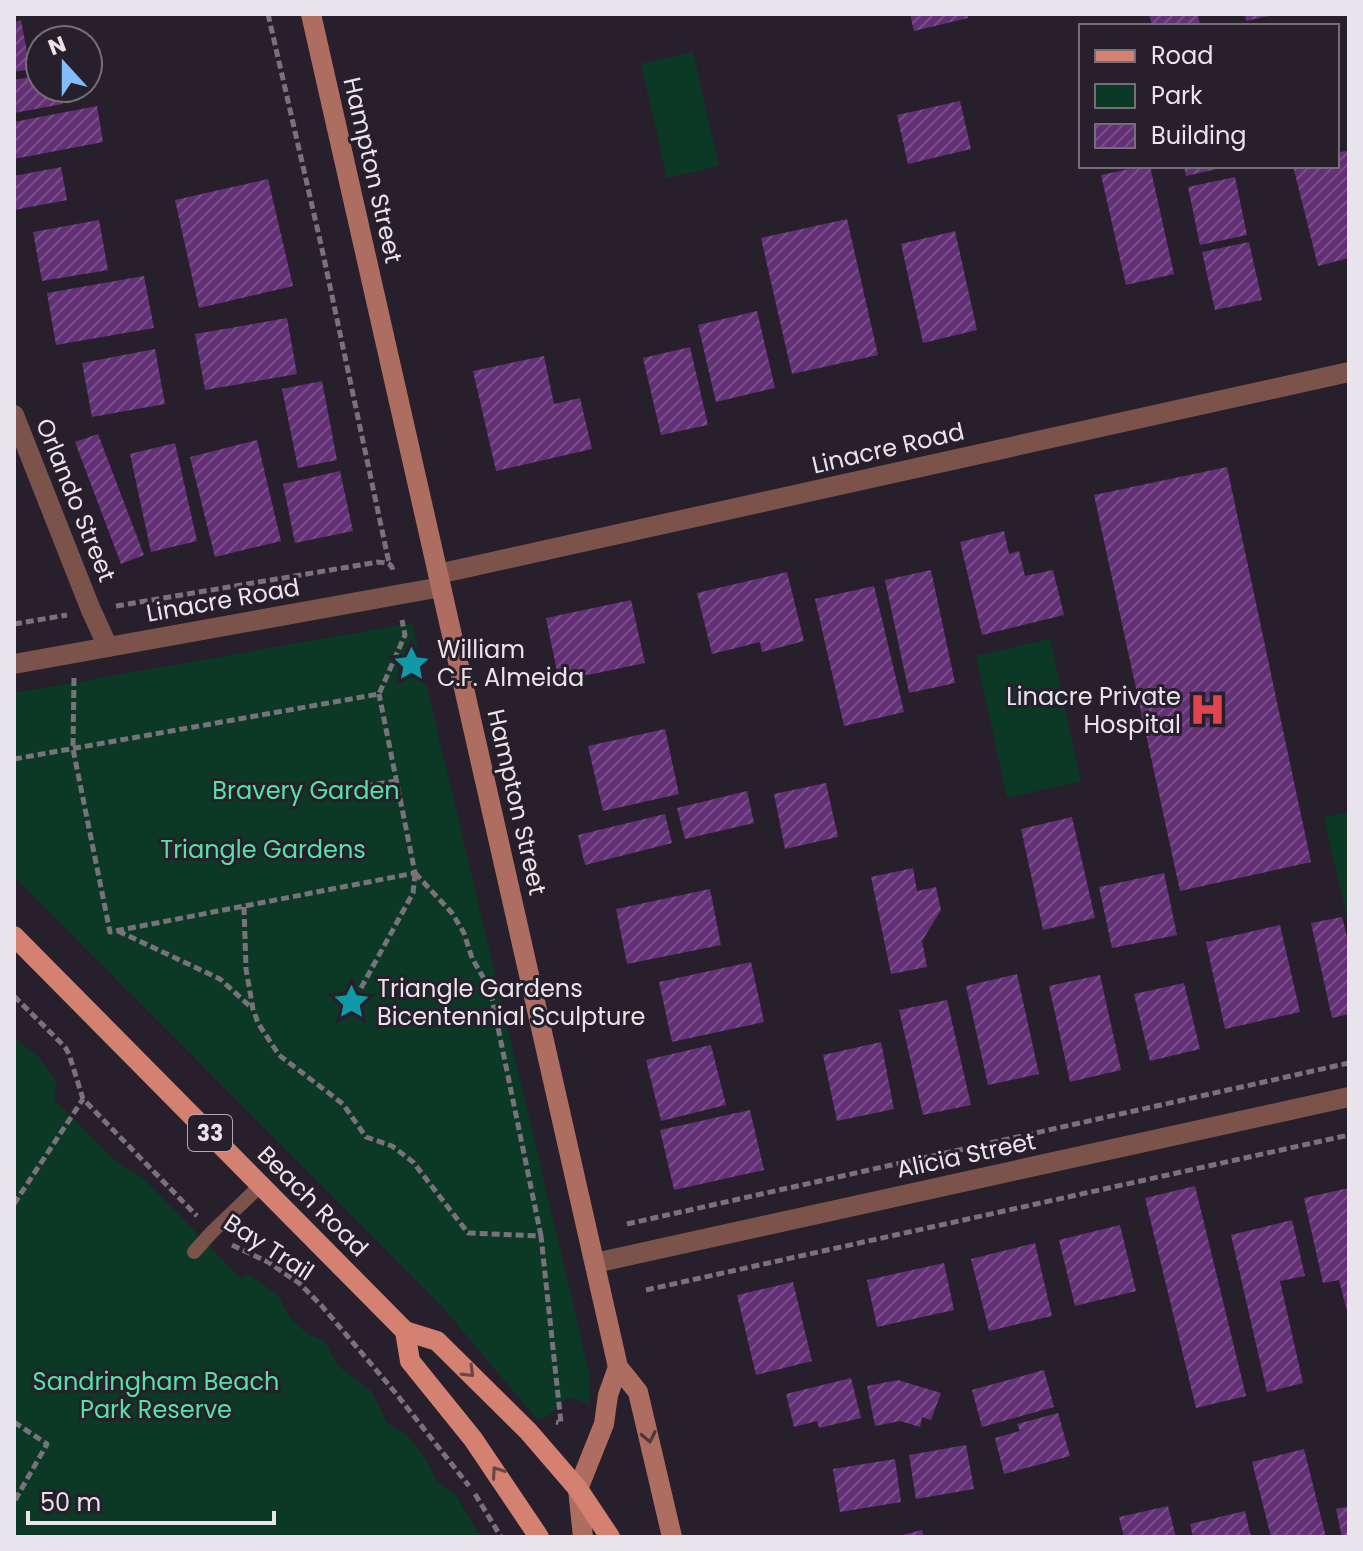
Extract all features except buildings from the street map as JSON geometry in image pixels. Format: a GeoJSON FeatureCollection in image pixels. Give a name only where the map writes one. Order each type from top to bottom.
{"type":"FeatureCollection","features":[{"type":"Feature","properties":{"kind":"main road","name":"Hampton Street"},"geometry":{"type":"LineString","coordinates":[[311,14],[618,1367],[638,1392],[672,1537]]}},
{"type":"Feature","properties":{"kind":"main road","name":"Beach Road"},"geometry":{"type":"LineString","coordinates":[[14,936],[405,1331],[437,1341],[541,1444],[578,1489],[610,1537]]}},
{"type":"Feature","properties":{"kind":"main road","name":"Beach Road"},"geometry":{"type":"LineString","coordinates":[[405,1331],[410,1361],[473,1439],[539,1537]]}},
{"type":"Feature","properties":{"kind":"main road","name":"Hampton Street"},"geometry":{"type":"LineString","coordinates":[[578,1489],[604,1424],[608,1395],[618,1367]]}},
{"type":"Feature","properties":{"kind":"main road"},"geometry":{"type":"LineString","coordinates":[[578,1489],[583,1537]]}},
{"type":"Feature","properties":{"kind":"street","name":"Linacre Road"},"geometry":{"type":"LineString","coordinates":[[14,664],[398,596],[440,581],[1349,372]]}},
{"type":"Feature","properties":{"kind":"street","name":"Orlando Street"},"geometry":{"type":"LineString","coordinates":[[14,415],[108,647]]}},
{"type":"Feature","properties":{"kind":"street","name":"Alicia Street"},"geometry":{"type":"LineString","coordinates":[[595,1263],[1349,1097]]}},
{"type":"Feature","properties":{"kind":"lane"},"geometry":{"type":"LineString","coordinates":[[194,1252],[261,1185]]}},
{"type":"Feature","properties":{"kind":"path"},"geometry":{"type":"LineString","coordinates":[[268,14],[405,635],[379,694],[415,873],[413,893],[361,988]]}},
{"type":"Feature","properties":{"kind":"path"},"geometry":{"type":"LineString","coordinates":[[14,624],[378,562],[389,563]]}},
{"type":"Feature","properties":{"kind":"path"},"geometry":{"type":"LineString","coordinates":[[75,653],[73,749],[110,932],[415,873]]}},
{"type":"Feature","properties":{"kind":"path"},"geometry":{"type":"LineString","coordinates":[[14,759],[379,694]]}},
{"type":"Feature","properties":{"kind":"path"},"geometry":{"type":"LineString","coordinates":[[365,786],[396,781]]}},
{"type":"Feature","properties":{"kind":"path"},"geometry":{"type":"LineString","coordinates":[[415,873],[452,913],[490,989],[541,1236],[561,1423]]}},
{"type":"Feature","properties":{"kind":"path"},"geometry":{"type":"LineString","coordinates":[[244,907],[246,969],[253,1009],[258,1023],[279,1055],[343,1104],[366,1137],[392,1146],[413,1162],[468,1233],[541,1236]]}},
{"type":"Feature","properties":{"kind":"path"},"geometry":{"type":"LineString","coordinates":[[118,931],[220,979],[253,1009]]}},
{"type":"Feature","properties":{"kind":"path","name":"Bay Trail"},"geometry":{"type":"LineString","coordinates":[[14,996],[65,1047],[83,1099],[212,1232],[277,1267],[321,1305],[472,1489],[501,1537]]}},
{"type":"Feature","properties":{"kind":"path"},"geometry":{"type":"LineString","coordinates":[[627,1224],[1349,1063]]}},
{"type":"Feature","properties":{"kind":"path"},"geometry":{"type":"LineString","coordinates":[[14,1204],[83,1099]]}},
{"type":"Feature","properties":{"kind":"path"},"geometry":{"type":"LineString","coordinates":[[646,1290],[1349,1135]]}},
{"type":"Feature","properties":{"kind":"path"},"geometry":{"type":"LineString","coordinates":[[14,1422],[47,1444],[14,1502]]}},
{"type":"Feature","properties":{"kind":"green space"},"geometry":{"type":"Polygon","coordinates":[[[693,52],[719,166],[667,178],[641,64],[693,52]]]}},
{"type":"Feature","properties":{"kind":"green space","name":"Triangle Gardens"},"geometry":{"type":"Polygon","coordinates":[[[412,623],[589,1371],[590,1404],[568,1397],[551,1414],[538,1420],[437,1301],[14,877],[14,693],[412,623]]]}},
{"type":"Feature","properties":{"kind":"green space"},"geometry":{"type":"Polygon","coordinates":[[[1050,639],[1081,781],[1007,798],[976,656],[1050,639]]]}},
{"type":"Feature","properties":{"kind":"green space"},"geometry":{"type":"Polygon","coordinates":[[[1349,812],[1349,926],[1324,818],[1349,812]]]}},
{"type":"Feature","properties":{"kind":"green space","name":"Sandringham Beach Park Reserve"},"geometry":{"type":"Polygon","coordinates":[[[14,1038],[38,1056],[57,1083],[54,1100],[116,1162],[143,1178],[240,1278],[249,1275],[277,1294],[291,1319],[308,1334],[325,1341],[337,1365],[372,1392],[387,1423],[407,1435],[427,1461],[437,1483],[456,1495],[482,1537],[14,1537],[14,1038]]]}},
{"type":"Feature","properties":{"kind":"place","name":"William C.F. Almeida"},"geometry":{"type":"Point","coordinates":[411,663]}},
{"type":"Feature","properties":{"kind":"place","name":"Linacre Private Hospital"},"geometry":{"type":"Point","coordinates":[1207,710]}},
{"type":"Feature","properties":{"kind":"place","name":"Triangle Gardens Bicentennial Sculpture"},"geometry":{"type":"Point","coordinates":[351,1002]}},
{"type":"Feature","properties":{"kind":"park label","name":"Bravery Garden"},"geometry":{"type":"Point","coordinates":[306,790]}}]}
